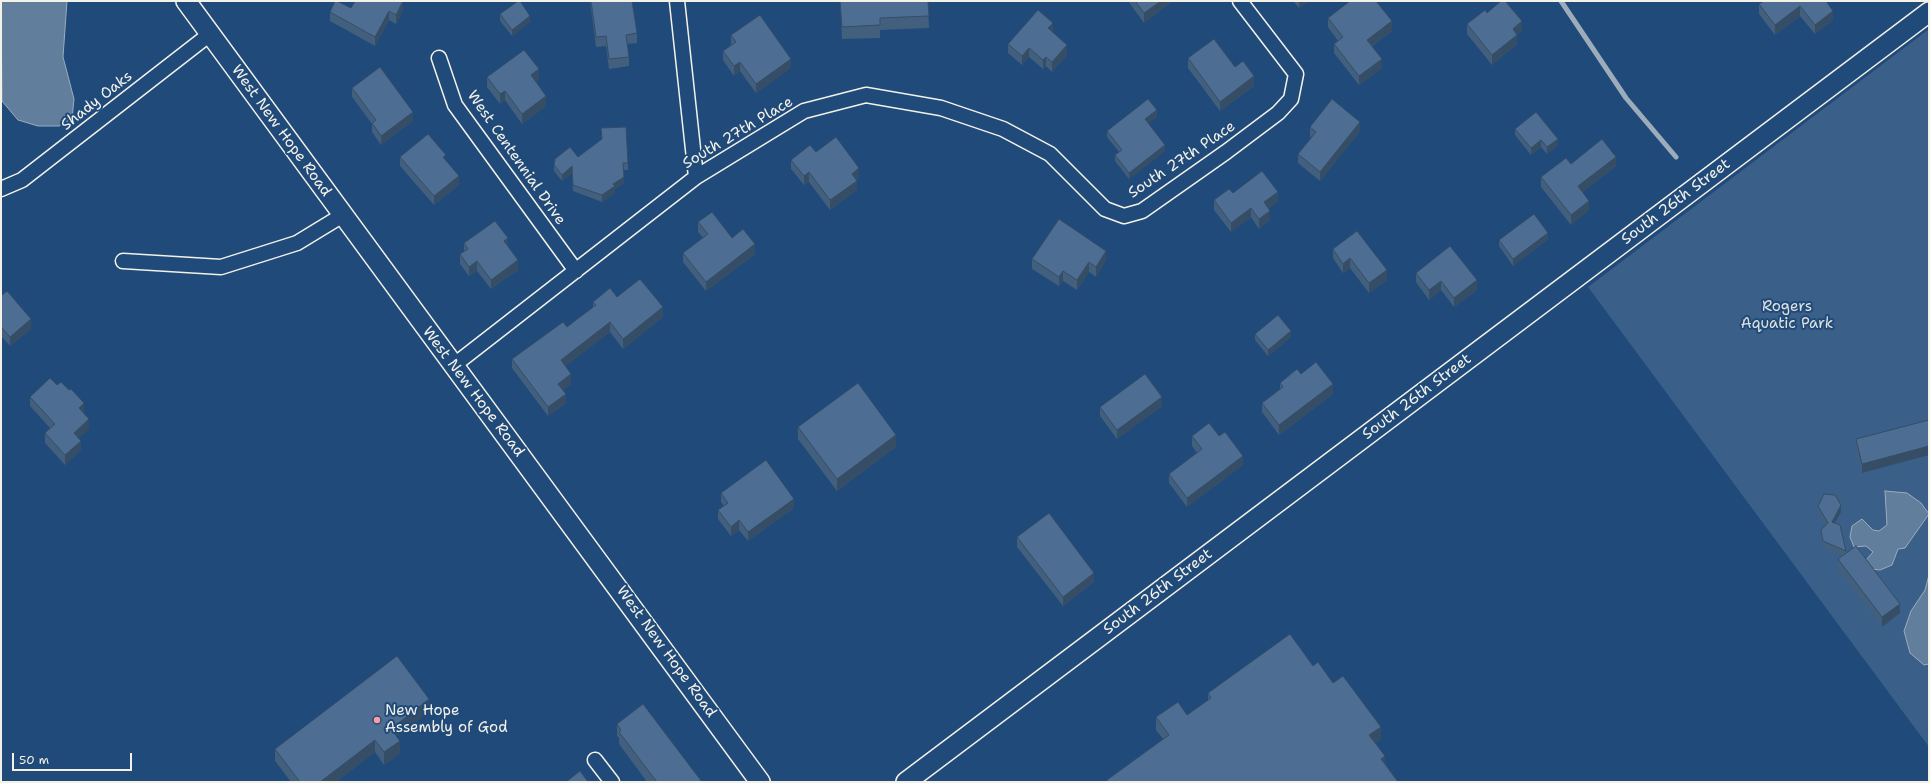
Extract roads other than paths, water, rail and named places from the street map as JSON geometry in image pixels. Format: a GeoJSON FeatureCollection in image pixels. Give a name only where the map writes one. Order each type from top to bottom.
{"type":"FeatureCollection","features":[{"type":"Feature","properties":{"kind":"street","name":"West New Hope Road"},"geometry":{"type":"LineString","coordinates":[[186,1],[453,366],[653,634],[760,782]]}},
{"type":"Feature","properties":{"kind":"street"},"geometry":{"type":"LineString","coordinates":[[676,1],[696,177]]}},
{"type":"Feature","properties":{"kind":"street","name":"South 27th Place"},"geometry":{"type":"LineString","coordinates":[[453,366],[696,177],[804,112],[866,95],[941,108],[1003,129],[1050,154],[1105,209],[1124,216],[1142,211],[1226,152],[1278,113],[1291,99],[1296,74],[1240,1]]}},
{"type":"Feature","properties":{"kind":"street","name":"South 26th Street"},"geometry":{"type":"LineString","coordinates":[[906,782],[1929,12]]}},
{"type":"Feature","properties":{"kind":"street","name":"Shady Oaks"},"geometry":{"type":"LineString","coordinates":[[1,189],[22,180],[210,34]]}},
{"type":"Feature","properties":{"kind":"street","name":"West Centennial Drive"},"geometry":{"type":"LineString","coordinates":[[439,58],[455,105],[576,271]]}},
{"type":"Feature","properties":{"kind":"street"},"geometry":{"type":"LineString","coordinates":[[123,261],[221,267],[297,243],[343,215]]}},
{"type":"Feature","properties":{"kind":"street"},"geometry":{"type":"LineString","coordinates":[[595,760],[612,782]]}},
{"type":"Feature","properties":{"kind":"waterway"},"geometry":{"type":"LineString","coordinates":[[1561,1],[1626,98],[1676,157]]}},
{"type":"Feature","properties":{"kind":"place","name":"New Hope Assembly of God"},"geometry":{"type":"Point","coordinates":[377,720]}},
{"type":"Feature","properties":{"kind":"park label","name":"Rogers Aquatic Park"},"geometry":{"type":"Point","coordinates":[1787,316]}}]}
